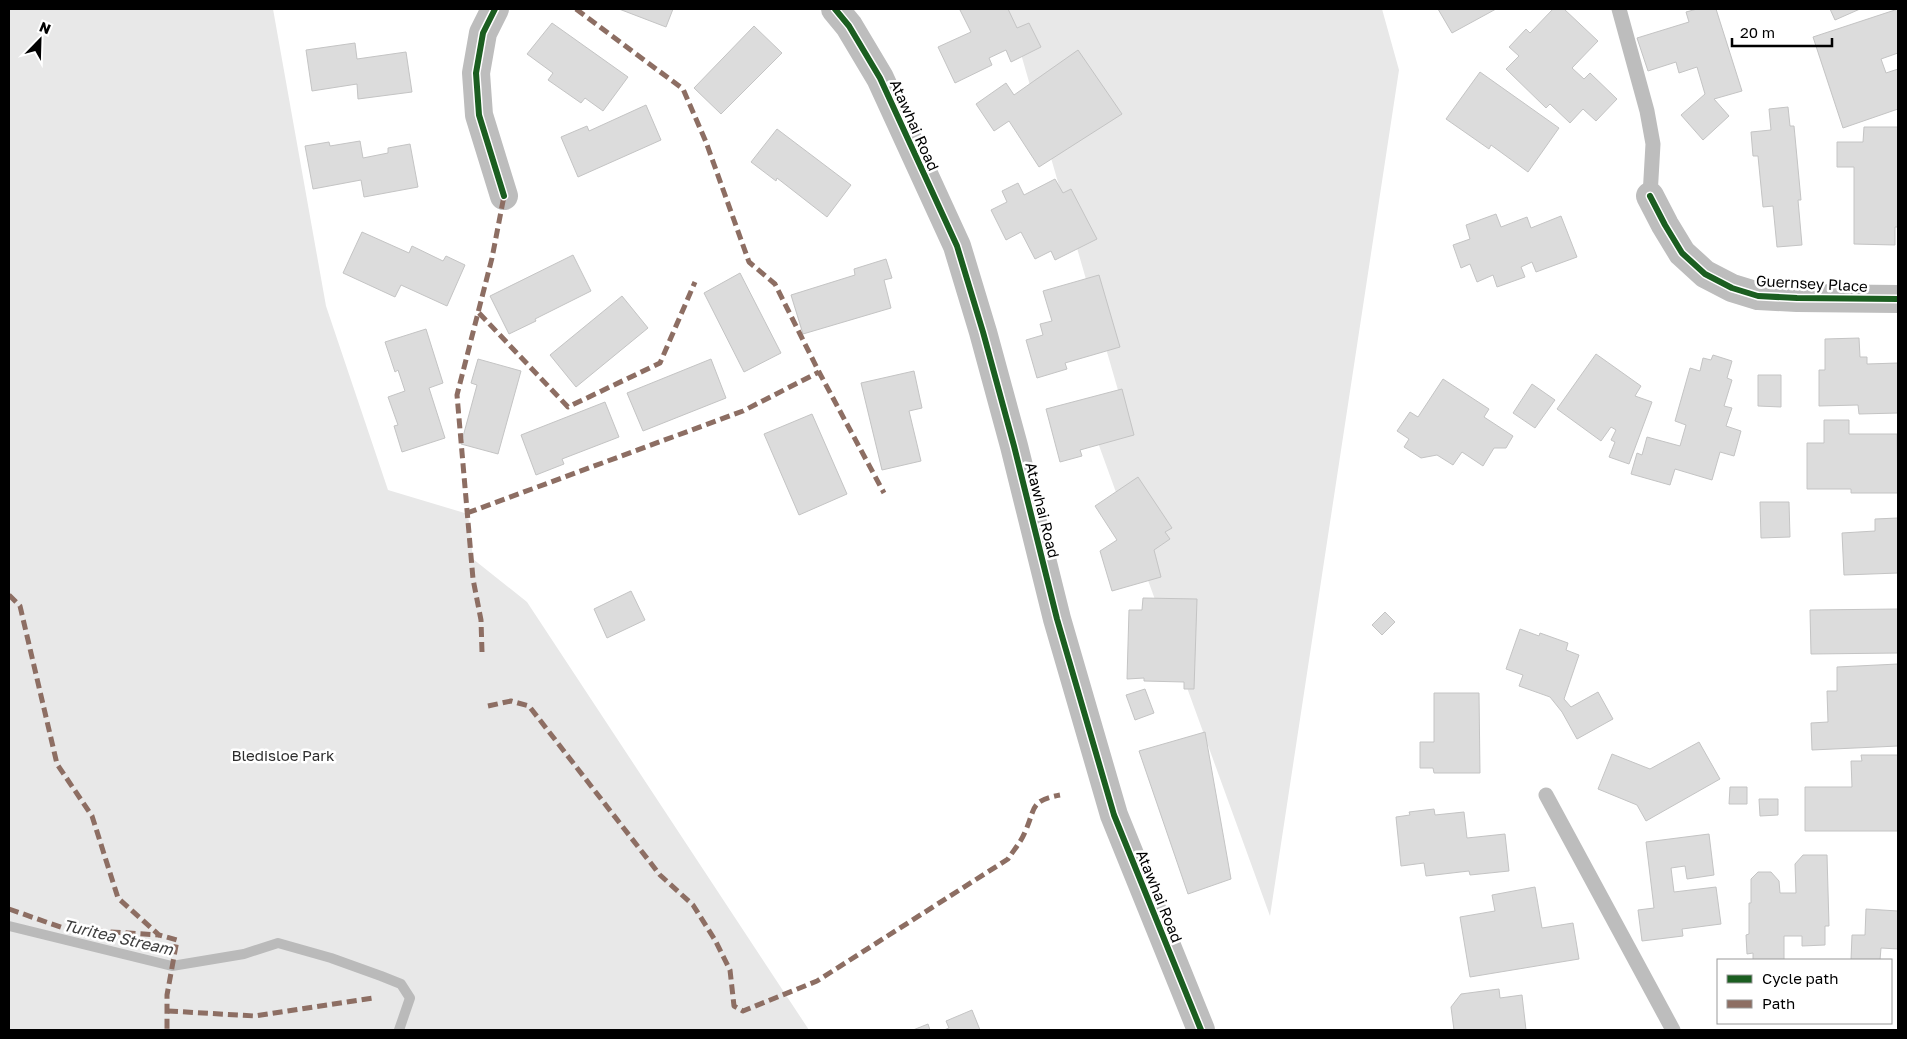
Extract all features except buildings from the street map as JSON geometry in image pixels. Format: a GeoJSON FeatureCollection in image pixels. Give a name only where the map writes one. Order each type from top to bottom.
{"type":"FeatureCollection","features":[{"type":"Feature","properties":{"kind":"street"},"geometry":{"type":"LineString","coordinates":[[495,9],[483,33],[476,73],[480,115],[504,196]]}},
{"type":"Feature","properties":{"kind":"street","name":"Atawhai Road"},"geometry":{"type":"LineString","coordinates":[[835,9],[849,26],[880,78],[957,246],[1014,446],[1057,619],[1114,815],[1202,1030]]}},
{"type":"Feature","properties":{"kind":"street","name":"Guernsey Place"},"geometry":{"type":"LineString","coordinates":[[1650,196],[1682,253],[1705,274],[1732,288],[1758,296],[1898,299]]}},
{"type":"Feature","properties":{"kind":"lane"},"geometry":{"type":"LineString","coordinates":[[1619,9],[1647,111],[1653,144],[1650,196]]}},
{"type":"Feature","properties":{"kind":"lane"},"geometry":{"type":"LineString","coordinates":[[1546,796],[1673,1030]]}},
{"type":"Feature","properties":{"kind":"green space","name":"Bledisloe Park"},"geometry":{"type":"Polygon","coordinates":[[[9,9],[273,9],[326,306],[388,490],[468,514],[473,559],[527,602],[809,1030],[9,1030],[9,9]]]}},
{"type":"Feature","properties":{"kind":"green space"},"geometry":{"type":"Polygon","coordinates":[[[1008,9],[1382,9],[1399,70],[1270,916],[1089,418],[1122,404],[1008,9]]]}},
{"type":"Feature","properties":{"kind":"waterway","name":"Turitea Stream"},"geometry":{"type":"LineString","coordinates":[[9,926],[172,966],[244,954],[278,943],[331,958],[401,984],[410,998],[399,1030]]}},
{"type":"Feature","properties":{"kind":"marked path"},"geometry":{"type":"LineString","coordinates":[[576,9],[683,89],[706,142],[749,262],[775,284],[819,372],[884,493]]}},
{"type":"Feature","properties":{"kind":"marked path"},"geometry":{"type":"LineString","coordinates":[[482,652],[481,620],[473,579],[457,395],[492,258],[504,196]]}},
{"type":"Feature","properties":{"kind":"marked path"},"geometry":{"type":"LineString","coordinates":[[479,313],[568,407],[660,363],[695,282]]}},
{"type":"Feature","properties":{"kind":"marked path"},"geometry":{"type":"LineString","coordinates":[[467,513],[743,411],[819,372]]}},
{"type":"Feature","properties":{"kind":"marked path"},"geometry":{"type":"LineString","coordinates":[[9,595],[20,606],[57,764],[92,816],[118,898],[159,935],[177,940],[167,995],[167,1030]]}},
{"type":"Feature","properties":{"kind":"marked path"},"geometry":{"type":"LineString","coordinates":[[488,706],[511,701],[529,706],[660,875],[693,905],[715,940],[730,970],[734,1006],[743,1011],[817,981],[1008,859],[1023,836],[1038,803],[1050,797],[1060,795]]}},
{"type":"Feature","properties":{"kind":"marked path"},"geometry":{"type":"LineString","coordinates":[[9,909],[66,929],[159,935]]}},
{"type":"Feature","properties":{"kind":"marked path"},"geometry":{"type":"LineString","coordinates":[[168,1011],[255,1016],[373,998]]}},
{"type":"Feature","properties":{"kind":"cycle path"},"geometry":{"type":"LineString","coordinates":[[495,9],[483,33],[476,73],[479,115],[504,196]]}},
{"type":"Feature","properties":{"kind":"cycle path"},"geometry":{"type":"LineString","coordinates":[[835,9],[849,26],[880,78],[957,246],[1014,446],[1057,619],[1114,815],[1201,1030]]}},
{"type":"Feature","properties":{"kind":"cycle path"},"geometry":{"type":"LineString","coordinates":[[1650,196],[1682,253],[1705,274],[1732,288],[1758,296],[1898,299]]}}]}
